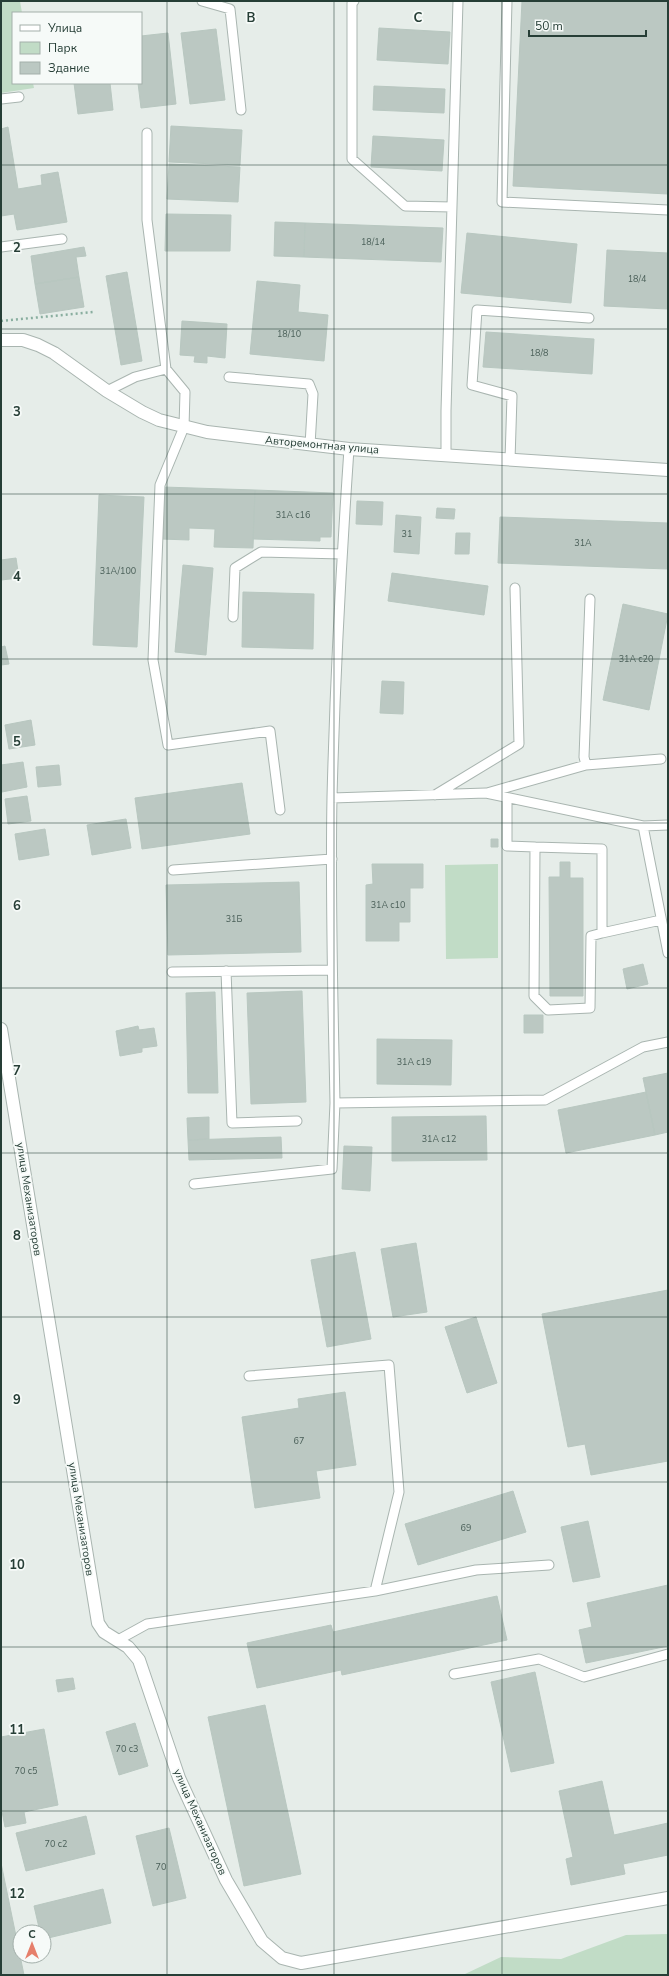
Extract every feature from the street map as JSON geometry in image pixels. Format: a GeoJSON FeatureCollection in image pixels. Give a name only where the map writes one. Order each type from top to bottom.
{"type":"FeatureCollection","features":[{"type":"Feature","properties":{"kind":"street","name":"Авторемонтная улица"},"geometry":{"type":"LineString","coordinates":[[1,339],[23,340],[38,344],[54,353],[107,391],[158,420],[207,432],[349,449],[668,470]]}},
{"type":"Feature","properties":{"kind":"street","name":"улица Механизаторов"},"geometry":{"type":"LineString","coordinates":[[1,1029],[98,1623],[104,1632],[128,1647],[139,1660],[179,1778],[226,1880],[262,1941],[282,1958],[301,1963],[668,1898]]}},
{"type":"Feature","properties":{"kind":"lane"},"geometry":{"type":"LineString","coordinates":[[202,1],[230,9],[241,110]]}},
{"type":"Feature","properties":{"kind":"lane"},"geometry":{"type":"LineString","coordinates":[[354,1],[352,4],[352,159],[405,206],[452,207]]}},
{"type":"Feature","properties":{"kind":"lane"},"geometry":{"type":"LineString","coordinates":[[446,456],[458,1]]}},
{"type":"Feature","properties":{"kind":"lane"},"geometry":{"type":"LineString","coordinates":[[507,1],[502,202],[668,210]]}},
{"type":"Feature","properties":{"kind":"lane"},"geometry":{"type":"LineString","coordinates":[[1,99],[19,97]]}},
{"type":"Feature","properties":{"kind":"lane"},"geometry":{"type":"LineString","coordinates":[[147,133],[146,220],[166,370],[184,392],[184,427],[160,485],[153,660],[168,745],[270,731],[280,810]]}},
{"type":"Feature","properties":{"kind":"lane"},"geometry":{"type":"LineString","coordinates":[[1,247],[62,239]]}},
{"type":"Feature","properties":{"kind":"lane"},"geometry":{"type":"LineString","coordinates":[[510,460],[512,396],[472,385],[477,310],[589,318]]}},
{"type":"Feature","properties":{"kind":"lane"},"geometry":{"type":"LineString","coordinates":[[107,391],[136,377],[166,370]]}},
{"type":"Feature","properties":{"kind":"lane"},"geometry":{"type":"LineString","coordinates":[[229,377],[309,384],[312,394],[310,445]]}},
{"type":"Feature","properties":{"kind":"lane"},"geometry":{"type":"LineString","coordinates":[[194,1184],[332,1168],[335,1103],[332,970],[332,798],[342,554],[349,449]]}},
{"type":"Feature","properties":{"kind":"lane"},"geometry":{"type":"LineString","coordinates":[[232,618],[235,568],[254,556],[261,552],[342,554]]}},
{"type":"Feature","properties":{"kind":"lane"},"geometry":{"type":"LineString","coordinates":[[434,796],[520,744],[515,588]]}},
{"type":"Feature","properties":{"kind":"lane"},"geometry":{"type":"LineString","coordinates":[[586,765],[584,757],[590,599]]}},
{"type":"Feature","properties":{"kind":"lane"},"geometry":{"type":"LineString","coordinates":[[332,798],[434,796],[486,793],[586,765],[661,759]]}},
{"type":"Feature","properties":{"kind":"lane"},"geometry":{"type":"LineString","coordinates":[[486,793],[643,826],[668,824]]}},
{"type":"Feature","properties":{"kind":"lane"},"geometry":{"type":"LineString","coordinates":[[508,798],[507,846],[602,848],[602,933]]}},
{"type":"Feature","properties":{"kind":"lane"},"geometry":{"type":"LineString","coordinates":[[643,826],[668,953]]}},
{"type":"Feature","properties":{"kind":"lane"},"geometry":{"type":"LineString","coordinates":[[535,847],[534,996],[548,1010],[590,1008],[591,936],[661,920]]}},
{"type":"Feature","properties":{"kind":"lane"},"geometry":{"type":"LineString","coordinates":[[173,870],[332,859]]}},
{"type":"Feature","properties":{"kind":"lane"},"geometry":{"type":"LineString","coordinates":[[172,972],[332,970]]}},
{"type":"Feature","properties":{"kind":"lane"},"geometry":{"type":"LineString","coordinates":[[226,971],[232,1123],[297,1121]]}},
{"type":"Feature","properties":{"kind":"lane"},"geometry":{"type":"LineString","coordinates":[[335,1103],[545,1100],[644,1047],[668,1042]]}},
{"type":"Feature","properties":{"kind":"lane"},"geometry":{"type":"LineString","coordinates":[[248,1376],[390,1365],[398,1492],[375,1591]]}},
{"type":"Feature","properties":{"kind":"lane"},"geometry":{"type":"LineString","coordinates":[[118,1640],[147,1624],[375,1591],[476,1570],[549,1565]]}},
{"type":"Feature","properties":{"kind":"lane"},"geometry":{"type":"LineString","coordinates":[[454,1674],[539,1659],[584,1677],[668,1654]]}},
{"type":"Feature","properties":{"kind":"path"},"geometry":{"type":"LineString","coordinates":[[1,321],[93,312]]}},
{"type":"Feature","properties":{"kind":"green space"},"geometry":{"type":"Polygon","coordinates":[[[1,1],[20,1],[22,12],[12,12],[12,84],[33,84],[34,88],[1,93],[1,1]]]}},
{"type":"Feature","properties":{"kind":"green space"},"geometry":{"type":"Polygon","coordinates":[[[498,864],[498,958],[446,959],[445,865],[498,864]]]}},
{"type":"Feature","properties":{"kind":"green space"},"geometry":{"type":"Polygon","coordinates":[[[668,1934],[668,1975],[439,1975],[465,1974],[501,1957],[561,1959],[626,1935],[668,1934]]]}},
{"type":"Feature","properties":{"kind":"building"},"geometry":{"type":"Polygon","coordinates":[[[522,1],[668,1],[668,194],[513,186],[522,1]]]}},
{"type":"Feature","properties":{"kind":"building"},"geometry":{"type":"Polygon","coordinates":[[[379,28],[450,32],[448,64],[377,60],[379,28]]]}},
{"type":"Feature","properties":{"kind":"building"},"geometry":{"type":"Polygon","coordinates":[[[216,29],[225,100],[190,104],[181,33],[216,29]]]}},
{"type":"Feature","properties":{"kind":"building"},"geometry":{"type":"Polygon","coordinates":[[[168,33],[176,104],[141,108],[138,84],[142,84],[142,36],[168,33]]]}},
{"type":"Feature","properties":{"kind":"building"},"geometry":{"type":"Polygon","coordinates":[[[74,84],[110,84],[113,110],[78,114],[74,84]]]}},
{"type":"Feature","properties":{"kind":"building"},"geometry":{"type":"Polygon","coordinates":[[[374,86],[445,89],[444,113],[373,110],[374,86]]]}},
{"type":"Feature","properties":{"kind":"building"},"geometry":{"type":"Polygon","coordinates":[[[171,126],[242,130],[240,165],[169,162],[171,126]]]}},
{"type":"Feature","properties":{"kind":"building"},"geometry":{"type":"Polygon","coordinates":[[[8,127],[18,189],[42,185],[41,175],[58,172],[67,222],[17,230],[14,214],[1,216],[1,129],[8,127]]]}},
{"type":"Feature","properties":{"kind":"building"},"geometry":{"type":"Polygon","coordinates":[[[373,136],[444,140],[442,171],[371,167],[373,136]]]}},
{"type":"Feature","properties":{"kind":"building"},"geometry":{"type":"Polygon","coordinates":[[[169,164],[240,167],[238,202],[167,199],[169,164]]]}},
{"type":"Feature","properties":{"kind":"building"},"geometry":{"type":"Polygon","coordinates":[[[166,214],[231,215],[230,251],[165,251],[166,214]]]}},
{"type":"Feature","properties":{"kind":"building"},"geometry":{"type":"Polygon","coordinates":[[[275,222],[305,223],[304,257],[274,256],[275,222]]]}},
{"type":"Feature","properties":{"kind":"building"},"geometry":{"type":"Polygon","coordinates":[[[305,223],[443,228],[441,262],[304,257],[305,223]]]}},
{"type":"Feature","properties":{"kind":"building"},"geometry":{"type":"Polygon","coordinates":[[[467,233],[577,244],[571,303],[461,293],[467,233]]]}},
{"type":"Feature","properties":{"kind":"building"},"geometry":{"type":"Polygon","coordinates":[[[84,247],[86,256],[76,257],[79,277],[35,284],[31,256],[84,247]]]}},
{"type":"Feature","properties":{"kind":"building"},"geometry":{"type":"Polygon","coordinates":[[[607,250],[668,253],[668,309],[604,306],[607,250]]]}},
{"type":"Feature","properties":{"kind":"building"},"geometry":{"type":"Polygon","coordinates":[[[127,272],[142,361],[121,365],[106,276],[127,272]]]}},
{"type":"Feature","properties":{"kind":"building"},"geometry":{"type":"Polygon","coordinates":[[[79,277],[84,307],[40,314],[35,284],[79,277]]]}},
{"type":"Feature","properties":{"kind":"building"},"geometry":{"type":"Polygon","coordinates":[[[257,281],[300,285],[298,312],[328,315],[324,361],[250,354],[257,281]]]}},
{"type":"Feature","properties":{"kind":"building"},"geometry":{"type":"Polygon","coordinates":[[[182,321],[227,324],[225,358],[207,356],[207,363],[194,362],[195,356],[180,355],[182,321]]]}},
{"type":"Feature","properties":{"kind":"building"},"geometry":{"type":"Polygon","coordinates":[[[486,332],[594,339],[592,374],[483,367],[486,332]]]}},
{"type":"Feature","properties":{"kind":"building"},"geometry":{"type":"Polygon","coordinates":[[[163,487],[255,490],[253,548],[214,547],[215,529],[189,528],[189,540],[161,539],[163,487]]]}},
{"type":"Feature","properties":{"kind":"building"},"geometry":{"type":"Polygon","coordinates":[[[255,490],[333,493],[331,537],[320,537],[320,541],[253,539],[255,490]]]}},
{"type":"Feature","properties":{"kind":"building"},"geometry":{"type":"Polygon","coordinates":[[[99,495],[144,497],[137,647],[93,645],[99,495]]]}},
{"type":"Feature","properties":{"kind":"building"},"geometry":{"type":"Polygon","coordinates":[[[357,501],[383,502],[382,525],[356,524],[357,501]]]}},
{"type":"Feature","properties":{"kind":"building"},"geometry":{"type":"Polygon","coordinates":[[[437,508],[455,509],[454,519],[436,518],[437,508]]]}},
{"type":"Feature","properties":{"kind":"building"},"geometry":{"type":"Polygon","coordinates":[[[396,515],[421,517],[419,554],[394,552],[396,515]]]}},
{"type":"Feature","properties":{"kind":"building"},"geometry":{"type":"Polygon","coordinates":[[[500,517],[668,523],[668,569],[498,563],[500,517]]]}},
{"type":"Feature","properties":{"kind":"building"},"geometry":{"type":"Polygon","coordinates":[[[456,533],[470,533],[469,554],[455,554],[456,533]]]}},
{"type":"Feature","properties":{"kind":"building"},"geometry":{"type":"Polygon","coordinates":[[[16,558],[19,578],[1,580],[1,560],[16,558]]]}},
{"type":"Feature","properties":{"kind":"building"},"geometry":{"type":"Polygon","coordinates":[[[183,565],[213,568],[206,655],[175,652],[183,565]]]}},
{"type":"Feature","properties":{"kind":"building"},"geometry":{"type":"Polygon","coordinates":[[[392,573],[488,586],[484,615],[388,601],[392,573]]]}},
{"type":"Feature","properties":{"kind":"building"},"geometry":{"type":"Polygon","coordinates":[[[243,592],[314,594],[313,649],[242,647],[243,592]]]}},
{"type":"Feature","properties":{"kind":"building"},"geometry":{"type":"Polygon","coordinates":[[[623,604],[668,614],[649,710],[603,700],[623,604]]]}},
{"type":"Feature","properties":{"kind":"building"},"geometry":{"type":"Polygon","coordinates":[[[5,646],[9,664],[1,665],[1,647],[5,646]]]}},
{"type":"Feature","properties":{"kind":"building"},"geometry":{"type":"Polygon","coordinates":[[[382,681],[404,682],[403,714],[380,713],[382,681]]]}},
{"type":"Feature","properties":{"kind":"building"},"geometry":{"type":"Polygon","coordinates":[[[31,720],[35,745],[9,749],[5,725],[31,720]]]}},
{"type":"Feature","properties":{"kind":"building"},"geometry":{"type":"Polygon","coordinates":[[[23,762],[27,787],[2,792],[1,765],[23,762]]]}},
{"type":"Feature","properties":{"kind":"building"},"geometry":{"type":"Polygon","coordinates":[[[59,765],[61,785],[38,787],[36,767],[59,765]]]}},
{"type":"Feature","properties":{"kind":"building"},"geometry":{"type":"Polygon","coordinates":[[[242,783],[250,834],[142,849],[135,798],[242,783]]]}},
{"type":"Feature","properties":{"kind":"building"},"geometry":{"type":"Polygon","coordinates":[[[27,796],[31,821],[8,824],[5,799],[27,796]]]}},
{"type":"Feature","properties":{"kind":"building"},"geometry":{"type":"Polygon","coordinates":[[[126,819],[131,848],[92,855],[87,825],[126,819]]]}},
{"type":"Feature","properties":{"kind":"building"},"geometry":{"type":"Polygon","coordinates":[[[45,829],[49,855],[19,860],[15,834],[45,829]]]}},
{"type":"Feature","properties":{"kind":"building"},"geometry":{"type":"Polygon","coordinates":[[[491,839],[498,839],[498,847],[491,847],[491,839]]]}},
{"type":"Feature","properties":{"kind":"building"},"geometry":{"type":"Polygon","coordinates":[[[560,862],[570,862],[570,878],[583,878],[583,996],[550,996],[549,877],[560,877],[560,862]]]}},
{"type":"Feature","properties":{"kind":"building"},"geometry":{"type":"Polygon","coordinates":[[[372,864],[423,864],[423,888],[410,888],[410,922],[399,922],[399,941],[366,941],[366,885],[373,884],[372,864]]]}},
{"type":"Feature","properties":{"kind":"building"},"geometry":{"type":"Polygon","coordinates":[[[299,882],[301,952],[168,955],[166,885],[299,882]]]}},
{"type":"Feature","properties":{"kind":"building"},"geometry":{"type":"Polygon","coordinates":[[[643,964],[648,984],[627,989],[623,969],[643,964]]]}},
{"type":"Feature","properties":{"kind":"building"},"geometry":{"type":"Polygon","coordinates":[[[302,991],[306,1102],[251,1104],[247,993],[302,991]]]}},
{"type":"Feature","properties":{"kind":"building"},"geometry":{"type":"Polygon","coordinates":[[[215,992],[218,1093],[188,1093],[186,993],[215,992]]]}},
{"type":"Feature","properties":{"kind":"building"},"geometry":{"type":"Polygon","coordinates":[[[524,1015],[543,1015],[543,1033],[524,1033],[524,1015]]]}},
{"type":"Feature","properties":{"kind":"building"},"geometry":{"type":"Polygon","coordinates":[[[138,1026],[139,1030],[154,1028],[157,1046],[142,1048],[142,1052],[120,1056],[116,1031],[138,1026]]]}},
{"type":"Feature","properties":{"kind":"building"},"geometry":{"type":"Polygon","coordinates":[[[377,1039],[452,1040],[451,1085],[377,1084],[377,1039]]]}},
{"type":"Feature","properties":{"kind":"building"},"geometry":{"type":"Polygon","coordinates":[[[668,1073],[668,1132],[655,1135],[643,1078],[668,1073]]]}},
{"type":"Feature","properties":{"kind":"building"},"geometry":{"type":"Polygon","coordinates":[[[646,1092],[655,1135],[566,1153],[558,1110],[646,1092]]]}},
{"type":"Feature","properties":{"kind":"building"},"geometry":{"type":"Polygon","coordinates":[[[486,1116],[487,1160],[392,1161],[392,1117],[486,1116]]]}},
{"type":"Feature","properties":{"kind":"building"},"geometry":{"type":"Polygon","coordinates":[[[209,1117],[209,1139],[188,1140],[187,1118],[209,1117]]]}},
{"type":"Feature","properties":{"kind":"building"},"geometry":{"type":"Polygon","coordinates":[[[281,1137],[282,1158],[189,1160],[188,1140],[281,1137]]]}},
{"type":"Feature","properties":{"kind":"building"},"geometry":{"type":"Polygon","coordinates":[[[344,1146],[372,1147],[370,1191],[342,1189],[344,1146]]]}},
{"type":"Feature","properties":{"kind":"building"},"geometry":{"type":"Polygon","coordinates":[[[416,1243],[427,1312],[393,1317],[381,1249],[416,1243]]]}},
{"type":"Feature","properties":{"kind":"building"},"geometry":{"type":"Polygon","coordinates":[[[355,1252],[371,1339],[327,1347],[311,1260],[355,1252]]]}},
{"type":"Feature","properties":{"kind":"building"},"geometry":{"type":"Polygon","coordinates":[[[668,1290],[668,1461],[591,1475],[585,1444],[568,1447],[542,1314],[668,1290]]]}},
{"type":"Feature","properties":{"kind":"building"},"geometry":{"type":"Polygon","coordinates":[[[476,1317],[497,1383],[467,1393],[445,1327],[476,1317]]]}},
{"type":"Feature","properties":{"kind":"building"},"geometry":{"type":"Polygon","coordinates":[[[345,1392],[356,1465],[316,1471],[320,1498],[255,1508],[242,1417],[299,1408],[298,1399],[345,1392]]]}},
{"type":"Feature","properties":{"kind":"building"},"geometry":{"type":"Polygon","coordinates":[[[513,1491],[526,1532],[418,1565],[405,1524],[513,1491]]]}},
{"type":"Feature","properties":{"kind":"building"},"geometry":{"type":"Polygon","coordinates":[[[588,1521],[600,1577],[573,1582],[561,1527],[588,1521]]]}},
{"type":"Feature","properties":{"kind":"building"},"geometry":{"type":"Polygon","coordinates":[[[668,1585],[668,1646],[586,1663],[579,1630],[592,1627],[587,1603],[668,1585]]]}},
{"type":"Feature","properties":{"kind":"building"},"geometry":{"type":"Polygon","coordinates":[[[497,1596],[507,1640],[342,1675],[341,1670],[257,1688],[247,1643],[331,1625],[333,1632],[497,1596]]]}},
{"type":"Feature","properties":{"kind":"building"},"geometry":{"type":"Polygon","coordinates":[[[535,1672],[554,1763],[511,1772],[491,1682],[535,1672]]]}},
{"type":"Feature","properties":{"kind":"building"},"geometry":{"type":"Polygon","coordinates":[[[73,1678],[75,1689],[58,1692],[56,1680],[73,1678]]]}},
{"type":"Feature","properties":{"kind":"building"},"geometry":{"type":"Polygon","coordinates":[[[265,1705],[301,1874],[244,1886],[208,1717],[265,1705]]]}},
{"type":"Feature","properties":{"kind":"building"},"geometry":{"type":"Polygon","coordinates":[[[135,1723],[148,1766],[119,1775],[106,1732],[135,1723]]]}},
{"type":"Feature","properties":{"kind":"building"},"geometry":{"type":"Polygon","coordinates":[[[44,1729],[58,1805],[24,1812],[26,1823],[5,1827],[1,1806],[1,1737],[44,1729]]]}},
{"type":"Feature","properties":{"kind":"building"},"geometry":{"type":"Polygon","coordinates":[[[602,1781],[614,1835],[668,1823],[668,1855],[623,1864],[625,1874],[571,1885],[566,1859],[573,1857],[559,1791],[602,1781]]]}},
{"type":"Feature","properties":{"kind":"building"},"geometry":{"type":"Polygon","coordinates":[[[86,1816],[95,1854],[26,1871],[16,1833],[86,1816]]]}},
{"type":"Feature","properties":{"kind":"building"},"geometry":{"type":"Polygon","coordinates":[[[169,1828],[186,1898],[153,1906],[136,1836],[169,1828]]]}},
{"type":"Feature","properties":{"kind":"building"},"geometry":{"type":"Polygon","coordinates":[[[1,1863],[14,1924],[12,1924],[12,1964],[22,1964],[24,1975],[1,1975],[1,1863]]]}},
{"type":"Feature","properties":{"kind":"building"},"geometry":{"type":"Polygon","coordinates":[[[103,1889],[111,1923],[52,1937],[52,1924],[38,1924],[34,1906],[103,1889]]]}}]}
